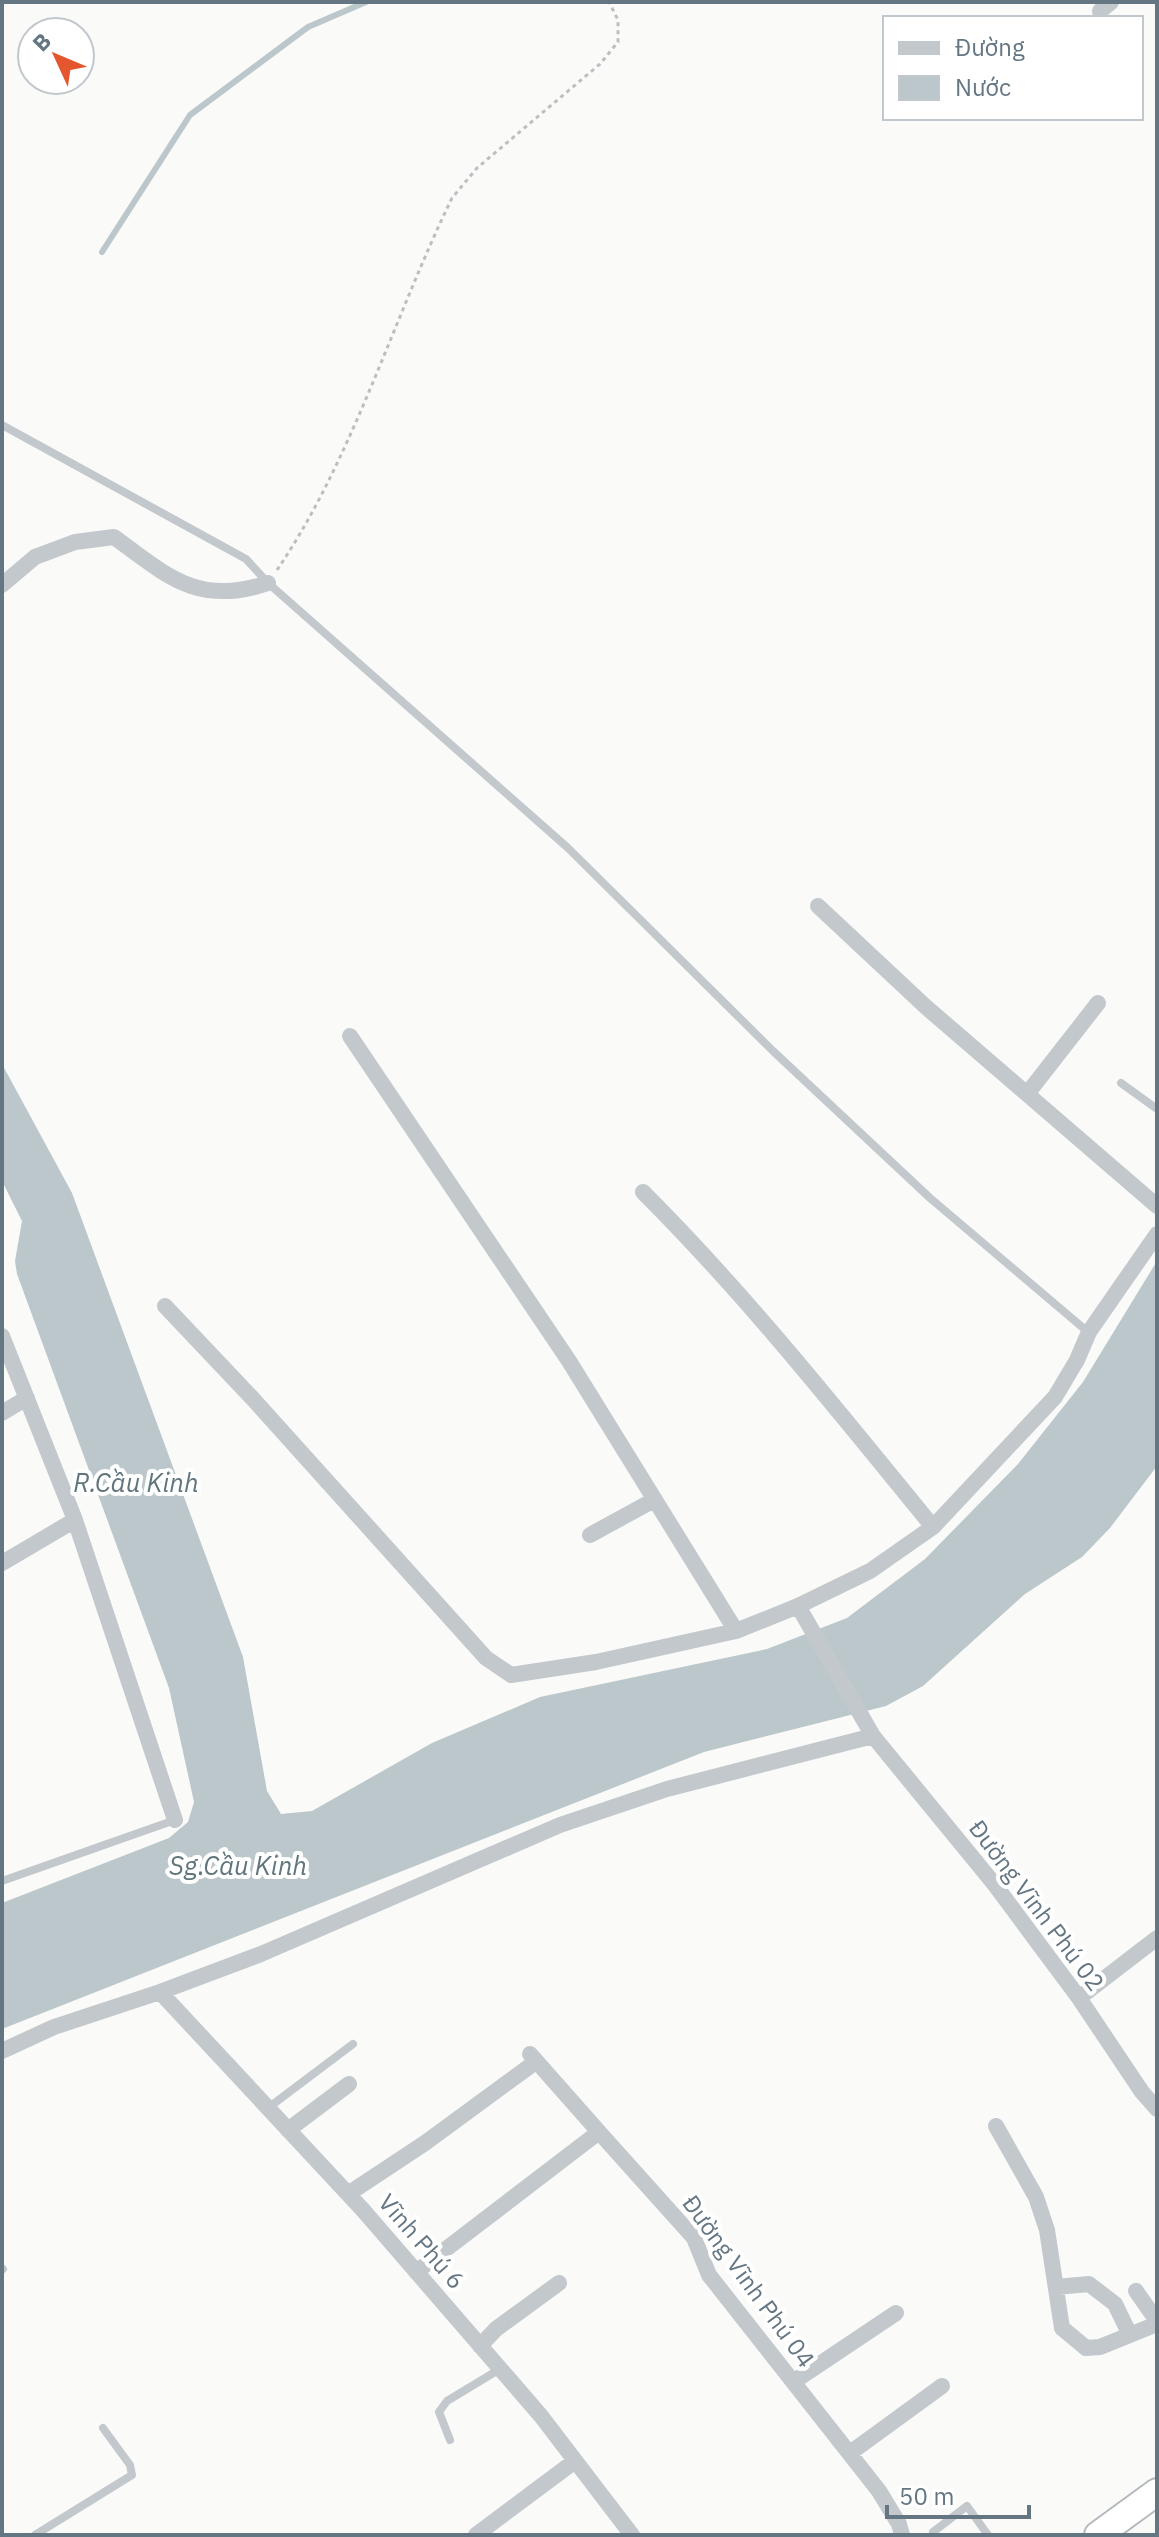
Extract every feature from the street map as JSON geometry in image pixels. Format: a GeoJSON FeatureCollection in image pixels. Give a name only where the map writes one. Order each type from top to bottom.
{"type":"FeatureCollection","features":[{"type":"Feature","properties":{"kind":"highway"},"geometry":{"type":"LineString","coordinates":[[1098,2535],[1157,2492]]}},
{"type":"Feature","properties":{"kind":"street"},"geometry":{"type":"LineString","coordinates":[[2,585],[35,557],[75,542],[114,537],[172,580],[192,587],[240,590],[268,583]]}},
{"type":"Feature","properties":{"kind":"street"},"geometry":{"type":"LineString","coordinates":[[818,906],[926,1007],[1157,1206]]}},
{"type":"Feature","properties":{"kind":"street"},"geometry":{"type":"LineString","coordinates":[[1027,1094],[1098,1003]]}},
{"type":"Feature","properties":{"kind":"street"},"geometry":{"type":"LineString","coordinates":[[350,1036],[569,1361],[736,1631]]}},
{"type":"Feature","properties":{"kind":"street"},"geometry":{"type":"LineString","coordinates":[[643,1192],[705,1254],[764,1320],[933,1527]]}},
{"type":"Feature","properties":{"kind":"street"},"geometry":{"type":"LineString","coordinates":[[165,1306],[254,1400],[486,1658],[511,1675],[596,1662],[736,1631],[798,1606],[870,1571],[933,1527],[1055,1397],[1089,1332],[1157,1234]]}},
{"type":"Feature","properties":{"kind":"street"},"geometry":{"type":"LineString","coordinates":[[2,1336],[75,1520],[175,1820]]}},
{"type":"Feature","properties":{"kind":"street"},"geometry":{"type":"LineString","coordinates":[[2,1413],[27,1398]]}},
{"type":"Feature","properties":{"kind":"street"},"geometry":{"type":"LineString","coordinates":[[590,1535],[654,1500]]}},
{"type":"Feature","properties":{"kind":"street"},"geometry":{"type":"LineString","coordinates":[[2,1563],[75,1520]]}},
{"type":"Feature","properties":{"kind":"street","name":"Đường Vĩnh Phú 02"},"geometry":{"type":"LineString","coordinates":[[798,1606],[869,1730],[995,1885],[1157,2109]]}},
{"type":"Feature","properties":{"kind":"street"},"geometry":{"type":"LineString","coordinates":[[2,2051],[54,2027],[261,1954],[560,1825],[667,1789],[869,1730]]}},
{"type":"Feature","properties":{"kind":"street"},"geometry":{"type":"LineString","coordinates":[[1079,1998],[1157,1938]]}},
{"type":"Feature","properties":{"kind":"street","name":"Vĩnh Phú 6"},"geometry":{"type":"LineString","coordinates":[[160,1992],[348,2194],[416,2272],[500,2369],[632,2535]]}},
{"type":"Feature","properties":{"kind":"street","name":"Đường Vĩnh Phú 04"},"geometry":{"type":"LineString","coordinates":[[348,2194],[425,2143],[530,2060],[694,2238],[709,2275],[879,2491],[902,2535]]}},
{"type":"Feature","properties":{"kind":"street"},"geometry":{"type":"LineString","coordinates":[[288,2130],[349,2084]]}},
{"type":"Feature","properties":{"kind":"street"},"geometry":{"type":"LineString","coordinates":[[996,2126],[1036,2197],[1047,2230],[1062,2328],[1086,2348],[1100,2347],[1157,2322],[1136,2291]]}},
{"type":"Feature","properties":{"kind":"street"},"geometry":{"type":"LineString","coordinates":[[416,2272],[599,2132]]}},
{"type":"Feature","properties":{"kind":"street"},"geometry":{"type":"LineString","coordinates":[[480,2346],[496,2329],[559,2283]]}},
{"type":"Feature","properties":{"kind":"street"},"geometry":{"type":"LineString","coordinates":[[1056,2287],[1089,2284],[1115,2304],[1130,2335]]}},
{"type":"Feature","properties":{"kind":"street"},"geometry":{"type":"LineString","coordinates":[[793,2382],[896,2313]]}},
{"type":"Feature","properties":{"kind":"street"},"geometry":{"type":"LineString","coordinates":[[850,2453],[942,2386]]}},
{"type":"Feature","properties":{"kind":"street"},"geometry":{"type":"LineString","coordinates":[[476,2535],[575,2461]]}},
{"type":"Feature","properties":{"kind":"lane"},"geometry":{"type":"LineString","coordinates":[[2,425],[236,551],[268,583],[568,848],[773,1051],[930,1198],[1089,1332]]}},
{"type":"Feature","properties":{"kind":"lane"},"geometry":{"type":"LineString","coordinates":[[1121,1083],[1157,1109]]}},
{"type":"Feature","properties":{"kind":"lane"},"geometry":{"type":"LineString","coordinates":[[2,1881],[175,1820]]}},
{"type":"Feature","properties":{"kind":"lane"},"geometry":{"type":"LineString","coordinates":[[268,2108],[353,2044]]}},
{"type":"Feature","properties":{"kind":"lane"},"geometry":{"type":"LineString","coordinates":[[450,2440],[439,2412],[447,2401],[500,2369]]}},
{"type":"Feature","properties":{"kind":"lane"},"geometry":{"type":"LineString","coordinates":[[35,2535],[132,2475],[130,2465],[103,2428]]}},
{"type":"Feature","properties":{"kind":"lane"},"geometry":{"type":"LineString","coordinates":[[933,2532],[967,2506],[988,2535]]}},
{"type":"Feature","properties":{"kind":"path"},"geometry":{"type":"LineString","coordinates":[[268,583],[294,544],[344,446],[431,240],[452,198],[477,168],[600,64],[618,42],[618,20],[609,2]]}},
{"type":"Feature","properties":{"kind":"water","name":"Sg.Cầu Kinh"},"geometry":{"type":"Polygon","coordinates":[[[2,1064],[72,1193],[243,1657],[267,1791],[281,1814],[312,1811],[432,1743],[540,1697],[767,1649],[847,1618],[925,1559],[1018,1464],[1083,1382],[1157,1261],[1157,1466],[1110,1528],[1082,1557],[1025,1594],[923,1686],[886,1706],[704,1752],[2,2029],[2,1903],[169,1838],[188,1822],[194,1802],[169,1688],[17,1274],[15,1261],[22,1221],[2,1181],[2,1064]]]}},
{"type":"Feature","properties":{"kind":"waterway"},"geometry":{"type":"LineString","coordinates":[[102,252],[190,115],[308,27],[366,2]]}},
{"type":"Feature","properties":{"kind":"water label","name":"R.Cầu Kinh"},"geometry":{"type":"Point","coordinates":[136,1482]}}]}
